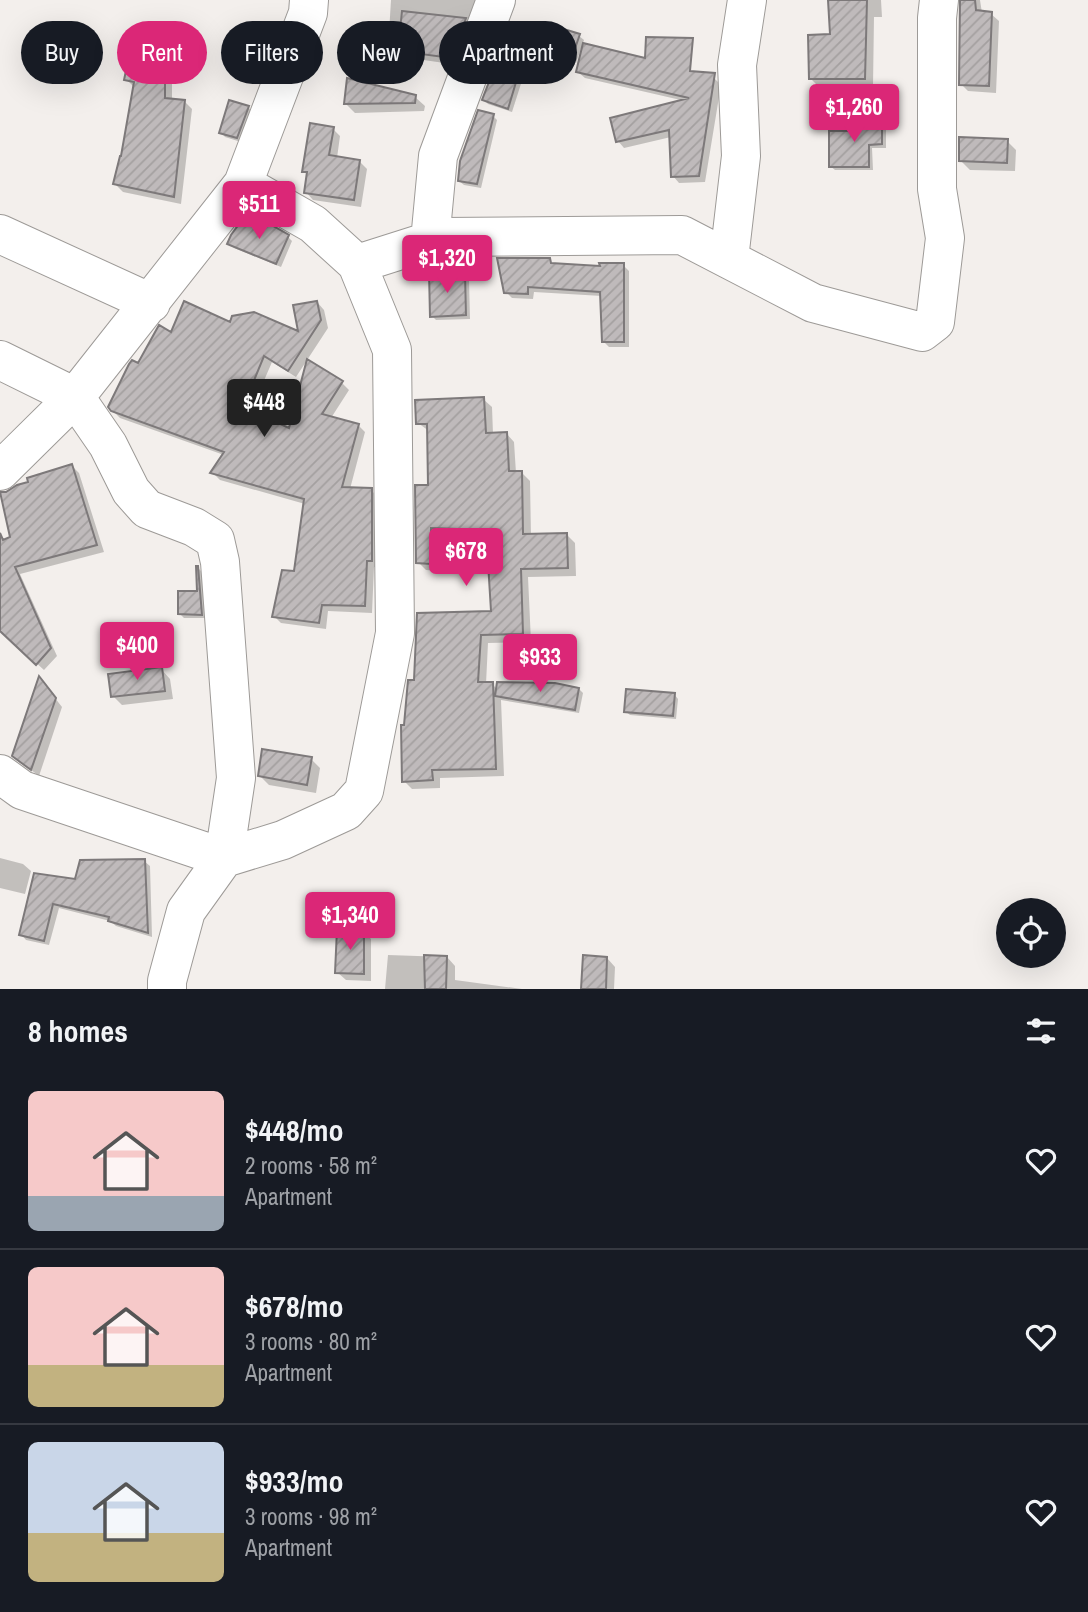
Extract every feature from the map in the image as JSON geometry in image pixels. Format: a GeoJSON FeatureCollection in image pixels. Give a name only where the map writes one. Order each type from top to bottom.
{"type":"FeatureCollection","features":[{"type":"Feature","properties":{"kind":"street"},"geometry":{"type":"LineString","coordinates":[[0,471],[75,397],[243,184],[308,13],[309,0]]}},
{"type":"Feature","properties":{"kind":"street"},"geometry":{"type":"LineString","coordinates":[[430,241],[438,156],[496,0]]}},
{"type":"Feature","properties":{"kind":"street"},"geometry":{"type":"LineString","coordinates":[[729,259],[741,156],[737,65],[747,0]]}},
{"type":"Feature","properties":{"kind":"street"},"geometry":{"type":"LineString","coordinates":[[357,264],[443,237],[682,235],[813,303],[922,332],[935,322],[945,238],[936,189],[936,19],[939,0]]}},
{"type":"Feature","properties":{"kind":"street"},"geometry":{"type":"LineString","coordinates":[[0,774],[22,790],[224,858],[283,840],[346,811],[364,791],[395,633],[392,351],[357,264],[313,223],[243,184]]}},
{"type":"Feature","properties":{"kind":"street"},"geometry":{"type":"LineString","coordinates":[[0,234],[151,303]]}},
{"type":"Feature","properties":{"kind":"street"},"geometry":{"type":"LineString","coordinates":[[0,360],[75,397],[108,445],[131,491],[147,509],[194,527],[215,540],[220,562],[236,778],[224,858],[186,911],[167,989]]}},
{"type":"Feature","properties":{"kind":"building"},"geometry":{"type":"Polygon","coordinates":[[[828,0],[867,0],[865,79],[809,79],[808,35],[830,34],[828,0]]]}},
{"type":"Feature","properties":{"kind":"building"},"geometry":{"type":"Polygon","coordinates":[[[960,0],[975,0],[976,10],[992,12],[989,86],[959,85],[960,0]]]}},
{"type":"Feature","properties":{"kind":"building"},"geometry":{"type":"Polygon","coordinates":[[[402,11],[466,18],[465,21],[439,21],[439,56],[425,55],[425,21],[401,21],[402,11]]]}},
{"type":"Feature","properties":{"kind":"building"},"geometry":{"type":"Polygon","coordinates":[[[646,37],[693,38],[690,71],[715,73],[699,176],[671,177],[669,130],[616,142],[610,118],[689,98],[577,72],[583,43],[645,58],[646,37]]]}},
{"type":"Feature","properties":{"kind":"building"},"geometry":{"type":"Polygon","coordinates":[[[134,84],[165,84],[165,98],[185,100],[174,197],[113,184],[121,156],[134,84]]]}},
{"type":"Feature","properties":{"kind":"building"},"geometry":{"type":"Polygon","coordinates":[[[346,84],[371,84],[416,95],[415,103],[344,104],[346,84]]]}},
{"type":"Feature","properties":{"kind":"building"},"geometry":{"type":"Polygon","coordinates":[[[488,84],[515,84],[508,109],[482,100],[488,84]]]}},
{"type":"Feature","properties":{"kind":"building"},"geometry":{"type":"Polygon","coordinates":[[[229,100],[249,106],[237,138],[219,133],[229,100]]]}},
{"type":"Feature","properties":{"kind":"building"},"geometry":{"type":"Polygon","coordinates":[[[478,110],[494,114],[477,184],[458,181],[460,161],[478,110]]]}},
{"type":"Feature","properties":{"kind":"building"},"geometry":{"type":"Polygon","coordinates":[[[882,120],[882,144],[869,145],[869,167],[829,167],[829,131],[848,131],[847,121],[882,120]]]}},
{"type":"Feature","properties":{"kind":"building"},"geometry":{"type":"Polygon","coordinates":[[[310,123],[334,127],[329,155],[360,160],[354,200],[304,193],[307,172],[302,172],[310,123]]]}},
{"type":"Feature","properties":{"kind":"building"},"geometry":{"type":"Polygon","coordinates":[[[959,137],[1008,139],[1007,163],[959,161],[959,137]]]}},
{"type":"Feature","properties":{"kind":"building"},"geometry":{"type":"Polygon","coordinates":[[[242,220],[263,229],[266,222],[289,235],[276,264],[227,244],[242,220]]]}},
{"type":"Feature","properties":{"kind":"building"},"geometry":{"type":"Polygon","coordinates":[[[497,258],[550,258],[551,263],[600,266],[599,263],[624,263],[624,342],[602,342],[600,292],[528,287],[528,294],[504,293],[497,258]]]}},
{"type":"Feature","properties":{"kind":"building"},"geometry":{"type":"Polygon","coordinates":[[[429,272],[465,274],[466,315],[430,317],[429,272]]]}},
{"type":"Feature","properties":{"kind":"building"},"geometry":{"type":"Polygon","coordinates":[[[184,301],[230,322],[232,316],[254,312],[298,331],[293,305],[317,301],[321,320],[288,371],[264,356],[243,407],[289,428],[307,359],[343,381],[322,414],[359,424],[342,487],[372,488],[372,561],[367,561],[365,606],[322,605],[319,623],[272,617],[282,570],[294,571],[304,499],[210,473],[224,452],[111,411],[108,407],[129,364],[132,360],[138,363],[159,325],[171,332],[184,301]]]}},
{"type":"Feature","properties":{"kind":"building"},"geometry":{"type":"Polygon","coordinates":[[[484,397],[486,433],[507,432],[509,471],[522,471],[523,534],[567,533],[568,568],[521,569],[523,634],[481,635],[478,682],[493,682],[496,769],[432,770],[433,780],[402,782],[401,725],[404,725],[408,680],[414,680],[417,613],[491,611],[486,530],[431,528],[431,564],[416,563],[415,485],[428,485],[427,424],[416,424],[415,400],[484,397]]]}},
{"type":"Feature","properties":{"kind":"building"},"geometry":{"type":"Polygon","coordinates":[[[72,464],[97,545],[15,567],[51,648],[36,665],[0,631],[0,533],[3,540],[10,537],[0,492],[28,482],[27,478],[72,464]]]}},
{"type":"Feature","properties":{"kind":"building"},"geometry":{"type":"Polygon","coordinates":[[[196,566],[202,615],[178,614],[178,591],[197,591],[196,566]]]}},
{"type":"Feature","properties":{"kind":"building"},"geometry":{"type":"Polygon","coordinates":[[[162,667],[165,691],[111,697],[108,674],[162,667]]]}},
{"type":"Feature","properties":{"kind":"building"},"geometry":{"type":"Polygon","coordinates":[[[39,676],[56,698],[31,770],[12,756],[39,676]]]}},
{"type":"Feature","properties":{"kind":"building"},"geometry":{"type":"Polygon","coordinates":[[[497,682],[555,683],[579,688],[575,710],[495,696],[497,682]]]}},
{"type":"Feature","properties":{"kind":"building"},"geometry":{"type":"Polygon","coordinates":[[[626,689],[675,693],[673,716],[624,712],[626,689]]]}},
{"type":"Feature","properties":{"kind":"building"},"geometry":{"type":"Polygon","coordinates":[[[262,749],[312,757],[307,785],[258,776],[262,749]]]}},
{"type":"Feature","properties":{"kind":"building"},"geometry":{"type":"Polygon","coordinates":[[[145,859],[148,933],[108,921],[109,917],[53,904],[44,941],[19,935],[34,873],[75,879],[80,860],[145,859]]]}},
{"type":"Feature","properties":{"kind":"building"},"geometry":{"type":"Polygon","coordinates":[[[337,929],[364,929],[364,974],[335,973],[337,929]]]}},
{"type":"Feature","properties":{"kind":"building"},"geometry":{"type":"Polygon","coordinates":[[[424,955],[447,956],[446,989],[425,989],[424,955]]]}},
{"type":"Feature","properties":{"kind":"building"},"geometry":{"type":"Polygon","coordinates":[[[583,955],[607,957],[606,989],[581,989],[583,955]]]}}]}
